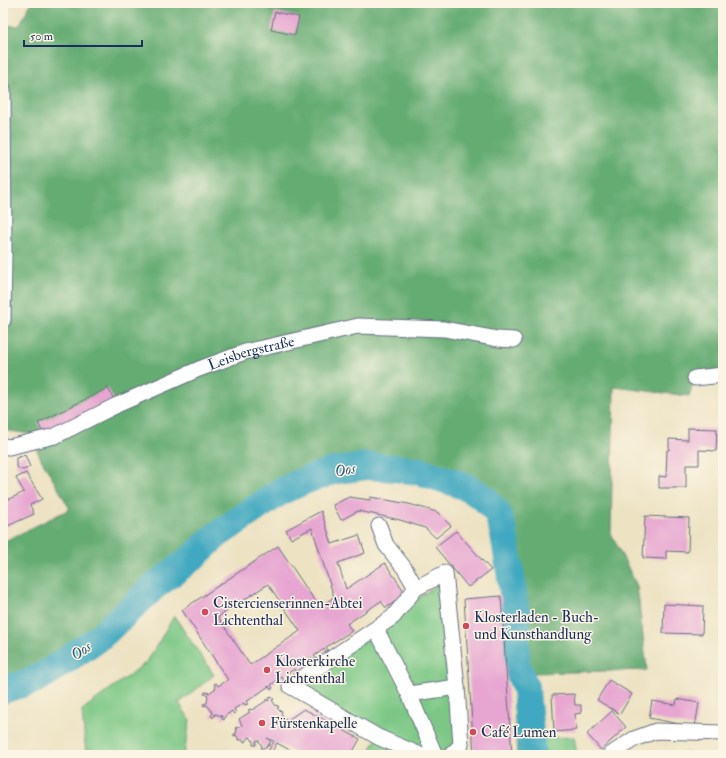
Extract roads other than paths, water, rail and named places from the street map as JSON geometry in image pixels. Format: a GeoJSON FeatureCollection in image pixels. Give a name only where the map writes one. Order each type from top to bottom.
{"type":"FeatureCollection","features":[{"type":"Feature","properties":{"kind":"street"},"geometry":{"type":"LineString","coordinates":[[3,89],[3,320]]}},
{"type":"Feature","properties":{"kind":"street","name":"Leisbergstraße"},"geometry":{"type":"LineString","coordinates":[[3,446],[9,447],[55,436],[117,405],[245,352],[358,326],[444,330],[498,340],[514,340]]}},
{"type":"Feature","properties":{"kind":"street"},"geometry":{"type":"LineString","coordinates":[[695,378],[723,375]]}},
{"type":"Feature","properties":{"kind":"street"},"geometry":{"type":"LineString","coordinates":[[379,526],[386,545],[405,569],[416,588]]}},
{"type":"Feature","properties":{"kind":"street"},"geometry":{"type":"LineString","coordinates":[[420,755],[378,737],[290,686],[393,617],[416,588],[445,573],[457,687],[461,745],[451,755]]}},
{"type":"Feature","properties":{"kind":"street"},"geometry":{"type":"LineString","coordinates":[[376,629],[409,694],[435,755]]}},
{"type":"Feature","properties":{"kind":"street"},"geometry":{"type":"LineString","coordinates":[[409,694],[457,687]]}},
{"type":"Feature","properties":{"kind":"street"},"geometry":{"type":"LineString","coordinates":[[610,755],[634,739],[656,731],[723,733]]}},
{"type":"Feature","properties":{"kind":"waterway","name":"Oos"},"geometry":{"type":"LineString","coordinates":[[3,690],[32,681],[47,673],[100,637],[156,585],[192,558],[217,535],[283,490],[333,471],[368,466],[395,468],[419,471],[464,486],[484,498],[498,514],[504,534],[516,613],[516,663],[526,690],[532,755]]}},
{"type":"Feature","properties":{"kind":"place","name":"Cistercienserinnen-Abtei Lichtenthal"},"geometry":{"type":"Point","coordinates":[205,612]}},
{"type":"Feature","properties":{"kind":"place","name":"Klosterladen - Buch- und Kunsthandlung"},"geometry":{"type":"Point","coordinates":[466,626]}},
{"type":"Feature","properties":{"kind":"place","name":"Klosterkirche Lichtenthal"},"geometry":{"type":"Point","coordinates":[267,670]}},
{"type":"Feature","properties":{"kind":"place","name":"Fürstenkapelle"},"geometry":{"type":"Point","coordinates":[262,723]}},
{"type":"Feature","properties":{"kind":"place","name":"Café Lumen"},"geometry":{"type":"Point","coordinates":[473,732]}}]}
